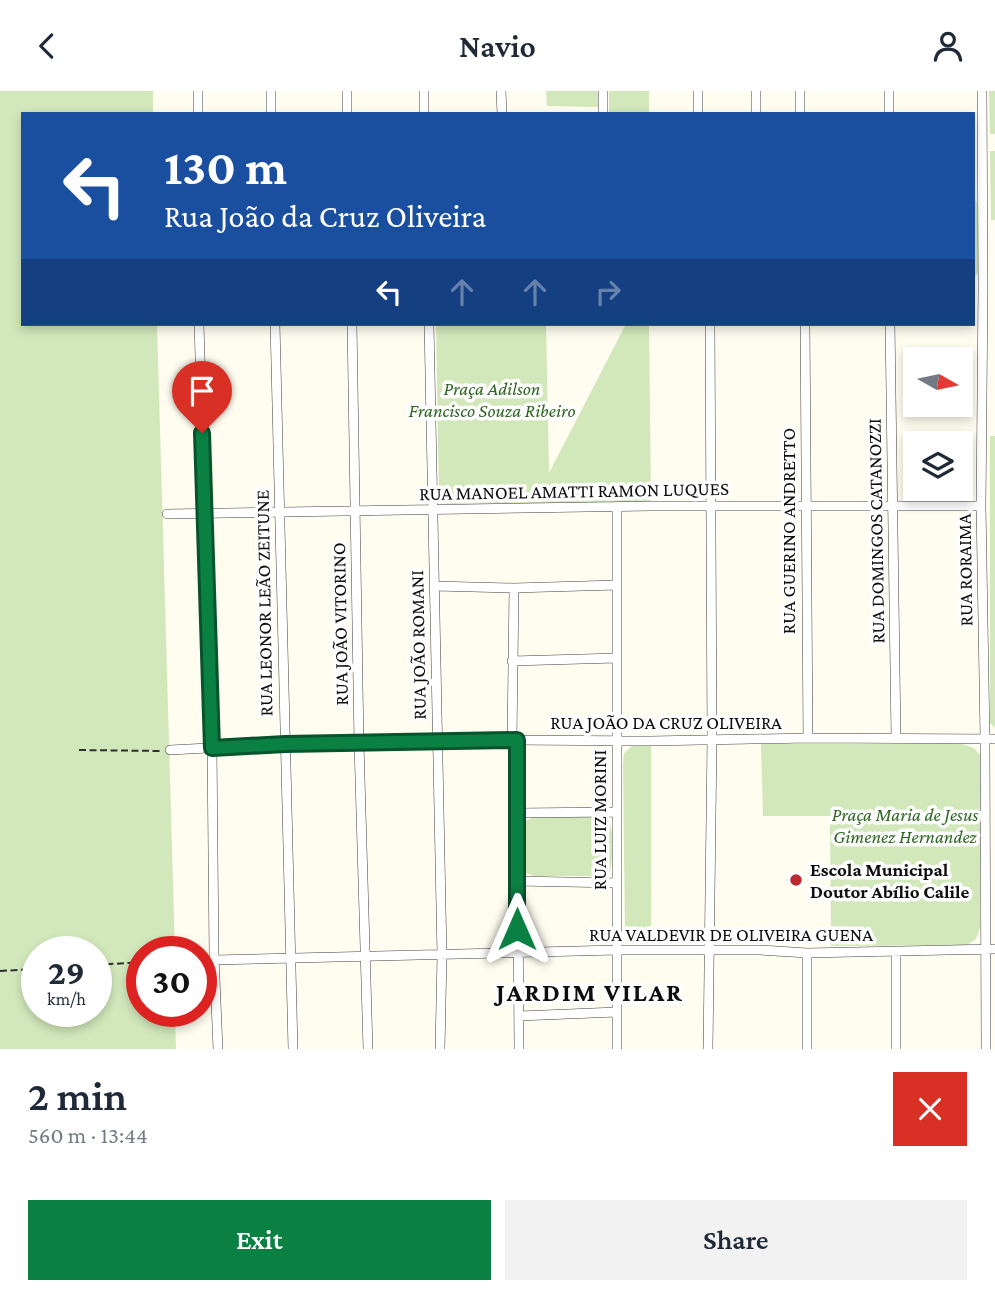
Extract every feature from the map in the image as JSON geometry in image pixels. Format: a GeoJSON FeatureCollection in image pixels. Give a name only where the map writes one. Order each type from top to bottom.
{"type":"FeatureCollection","features":[{"type":"Feature","properties":{"kind":"street"},"geometry":{"type":"LineString","coordinates":[[198,91],[198,112]]}},
{"type":"Feature","properties":{"kind":"street"},"geometry":{"type":"LineString","coordinates":[[271,91],[271,112]]}},
{"type":"Feature","properties":{"kind":"street"},"geometry":{"type":"LineString","coordinates":[[346,91],[347,112]]}},
{"type":"Feature","properties":{"kind":"street"},"geometry":{"type":"LineString","coordinates":[[424,91],[424,112]]}},
{"type":"Feature","properties":{"kind":"street"},"geometry":{"type":"LineString","coordinates":[[501,91],[502,112]]}},
{"type":"Feature","properties":{"kind":"street"},"geometry":{"type":"LineString","coordinates":[[603,91],[603,112]]}},
{"type":"Feature","properties":{"kind":"street"},"geometry":{"type":"LineString","coordinates":[[698,91],[698,112]]}},
{"type":"Feature","properties":{"kind":"street"},"geometry":{"type":"LineString","coordinates":[[756,91],[756,112]]}},
{"type":"Feature","properties":{"kind":"street"},"geometry":{"type":"LineString","coordinates":[[800,91],[800,112]]}},
{"type":"Feature","properties":{"kind":"street"},"geometry":{"type":"LineString","coordinates":[[888,91],[889,112]]}},
{"type":"Feature","properties":{"kind":"street","name":"RUA RORAIMA"},"geometry":{"type":"LineString","coordinates":[[982,91],[978,186],[984,288],[981,506],[990,739],[991,949],[986,1049]]}},
{"type":"Feature","properties":{"kind":"street"},"geometry":{"type":"LineString","coordinates":[[975,289],[984,288]]}},
{"type":"Feature","properties":{"kind":"street"},"geometry":{"type":"LineString","coordinates":[[199,326],[212,748],[214,936]]}},
{"type":"Feature","properties":{"kind":"street","name":"RUA LEONOR LEÃO ZEITUNE"},"geometry":{"type":"LineString","coordinates":[[275,326],[293,1049]]}},
{"type":"Feature","properties":{"kind":"street","name":"RUA JOÃO VITORINO"},"geometry":{"type":"LineString","coordinates":[[352,326],[359,744],[368,1049]]}},
{"type":"Feature","properties":{"kind":"street","name":"RUA JOÃO ROMANI"},"geometry":{"type":"LineString","coordinates":[[429,326],[442,955],[440,1049]]}},
{"type":"Feature","properties":{"kind":"street"},"geometry":{"type":"LineString","coordinates":[[708,1049],[712,740],[710,326]]}},
{"type":"Feature","properties":{"kind":"street","name":"RUA GUERINO ANDRETTO"},"geometry":{"type":"LineString","coordinates":[[805,326],[808,738]]}},
{"type":"Feature","properties":{"kind":"street","name":"RUA DOMINGOS CATANOZZI"},"geometry":{"type":"LineString","coordinates":[[890,326],[896,738]]}},
{"type":"Feature","properties":{"kind":"street","name":"RUA MANOEL AMATTI RAMON LUQUES"},"geometry":{"type":"LineString","coordinates":[[167,515],[617,506],[981,506]]}},
{"type":"Feature","properties":{"kind":"street","name":"RUA LUIZ MORINI"},"geometry":{"type":"LineString","coordinates":[[617,506],[617,1049]]}},
{"type":"Feature","properties":{"kind":"street"},"geometry":{"type":"LineString","coordinates":[[435,586],[514,588],[617,585]]}},
{"type":"Feature","properties":{"kind":"street"},"geometry":{"type":"LineString","coordinates":[[514,588],[512,661],[517,813],[519,1049]]}},
{"type":"Feature","properties":{"kind":"street"},"geometry":{"type":"LineString","coordinates":[[512,661],[617,658]]}},
{"type":"Feature","properties":{"kind":"street","name":"RUA JOÃO DA CRUZ OLIVEIRA"},"geometry":{"type":"LineString","coordinates":[[170,750],[285,744],[514,740],[990,739]]}},
{"type":"Feature","properties":{"kind":"street"},"geometry":{"type":"LineString","coordinates":[[517,813],[617,812]]}},
{"type":"Feature","properties":{"kind":"street"},"geometry":{"type":"LineString","coordinates":[[517,881],[617,883]]}},
{"type":"Feature","properties":{"kind":"street","name":"RUA VALDEVIR DE OLIVEIRA GUENA"},"geometry":{"type":"LineString","coordinates":[[217,958],[290,959],[617,950],[760,950],[807,953],[991,949]]}},
{"type":"Feature","properties":{"kind":"street"},"geometry":{"type":"LineString","coordinates":[[896,952],[896,1049]]}},
{"type":"Feature","properties":{"kind":"street"},"geometry":{"type":"LineString","coordinates":[[807,953],[807,1049]]}},
{"type":"Feature","properties":{"kind":"street"},"geometry":{"type":"LineString","coordinates":[[519,1016],[617,1012]]}},
{"type":"Feature","properties":{"kind":"street"},"geometry":{"type":"LineString","coordinates":[[217,1026],[218,1049]]}},
{"type":"Feature","properties":{"kind":"path"},"geometry":{"type":"LineString","coordinates":[[79,750],[170,750]]}},
{"type":"Feature","properties":{"kind":"path"},"geometry":{"type":"LineString","coordinates":[[0,971],[21,970]]}},
{"type":"Feature","properties":{"kind":"green space"},"geometry":{"type":"Polygon","coordinates":[[[0,91],[153,91],[153,112],[21,112],[21,326],[157,326],[175,936],[126,936],[126,1027],[175,1027],[176,1049],[0,1049],[0,91]]]}},
{"type":"Feature","properties":{"kind":"green space"},"geometry":{"type":"Polygon","coordinates":[[[546,91],[599,91],[599,107],[547,106],[546,91]]]}},
{"type":"Feature","properties":{"kind":"green space"},"geometry":{"type":"Polygon","coordinates":[[[609,91],[649,91],[649,112],[609,112],[609,91]]]}},
{"type":"Feature","properties":{"kind":"green space"},"geometry":{"type":"Polygon","coordinates":[[[989,91],[995,91],[995,134],[990,134],[989,91]]]}},
{"type":"Feature","properties":{"kind":"green space"},"geometry":{"type":"Polygon","coordinates":[[[990,151],[995,151],[995,220],[991,220],[990,151]]]}},
{"type":"Feature","properties":{"kind":"green space"},"geometry":{"type":"Polygon","coordinates":[[[975,200],[977,203],[979,272],[975,277],[975,200]]]}},
{"type":"Feature","properties":{"kind":"green space","name":"Praça Adilson Francisco Souza Ribeiro"},"geometry":{"type":"Polygon","coordinates":[[[436,326],[546,326],[549,473],[625,326],[649,326],[651,502],[447,504],[439,497],[436,326]]]}},
{"type":"Feature","properties":{"kind":"green space"},"geometry":{"type":"Polygon","coordinates":[[[990,436],[995,436],[995,728],[990,723],[990,436]]]}},
{"type":"Feature","properties":{"kind":"green space","name":"Praça Maria de Jesus Gimenez Hernandez"},"geometry":{"type":"Polygon","coordinates":[[[761,744],[962,744],[974,748],[980,755],[980,928],[976,939],[967,945],[831,946],[830,816],[763,816],[761,744]]]}},
{"type":"Feature","properties":{"kind":"green space"},"geometry":{"type":"Polygon","coordinates":[[[632,746],[651,746],[651,944],[629,941],[625,933],[623,764],[624,753],[632,746]]]}},
{"type":"Feature","properties":{"kind":"green space"},"geometry":{"type":"Polygon","coordinates":[[[535,817],[602,817],[606,820],[611,829],[612,842],[609,873],[603,876],[534,876],[526,873],[522,867],[522,827],[525,821],[535,817]]]}},
{"type":"Feature","properties":{"kind":"place","name":"Escola Municipal Doutor Abílio Calile"},"geometry":{"type":"Point","coordinates":[796,880]}},
{"type":"Feature","properties":{"kind":"district","name":"JARDIM VILAR"},"geometry":{"type":"Point","coordinates":[590,992]}},
{"type":"Feature","properties":{"kind":"route"},"geometry":{"type":"LineString","coordinates":[[202,433],[212,748],[517,740],[517,929]]}}]}
